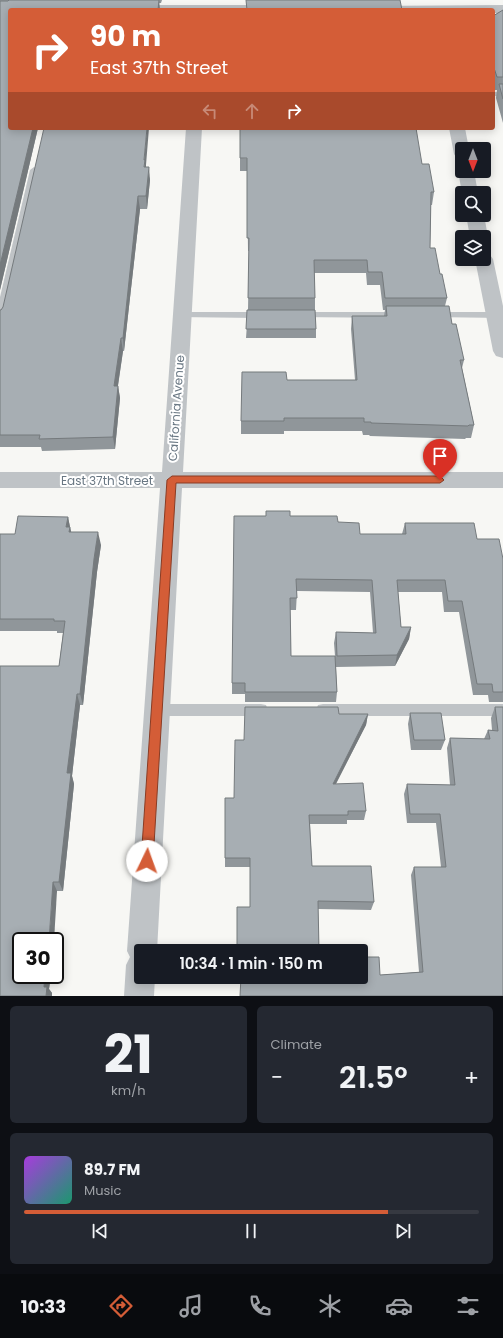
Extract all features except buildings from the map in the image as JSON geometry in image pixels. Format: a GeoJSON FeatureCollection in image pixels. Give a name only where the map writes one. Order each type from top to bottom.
{"type":"FeatureCollection","features":[{"type":"Feature","properties":{"kind":"street"},"geometry":{"type":"LineString","coordinates":[[148,8],[205,6],[260,8]]}},
{"type":"Feature","properties":{"kind":"street","name":"California Avenue"},"geometry":{"type":"LineString","coordinates":[[142,944],[194,130]]}},
{"type":"Feature","properties":{"kind":"street"},"geometry":{"type":"LineString","coordinates":[[457,130],[460,142]]}},
{"type":"Feature","properties":{"kind":"street"},"geometry":{"type":"LineString","coordinates":[[486,266],[499,315],[503,351]]}},
{"type":"Feature","properties":{"kind":"street","name":"East 37th Street"},"geometry":{"type":"LineString","coordinates":[[0,480],[503,480]]}},
{"type":"Feature","properties":{"kind":"street"},"geometry":{"type":"LineString","coordinates":[[139,996],[140,984]]}},
{"type":"Feature","properties":{"kind":"lane"},"geometry":{"type":"LineString","coordinates":[[0,319],[37,158]]}},
{"type":"Feature","properties":{"kind":"lane"},"geometry":{"type":"LineString","coordinates":[[182,315],[276,315]]}},
{"type":"Feature","properties":{"kind":"lane"},"geometry":{"type":"LineString","coordinates":[[292,315],[409,315]]}},
{"type":"Feature","properties":{"kind":"lane"},"geometry":{"type":"LineString","coordinates":[[425,315],[499,315]]}},
{"type":"Feature","properties":{"kind":"lane"},"geometry":{"type":"LineString","coordinates":[[156,710],[274,710]]}},
{"type":"Feature","properties":{"kind":"lane"},"geometry":{"type":"LineString","coordinates":[[306,710],[503,710]]}},
{"type":"Feature","properties":{"kind":"route"},"geometry":{"type":"LineString","coordinates":[[147,861],[172,480],[440,480]]}}]}
